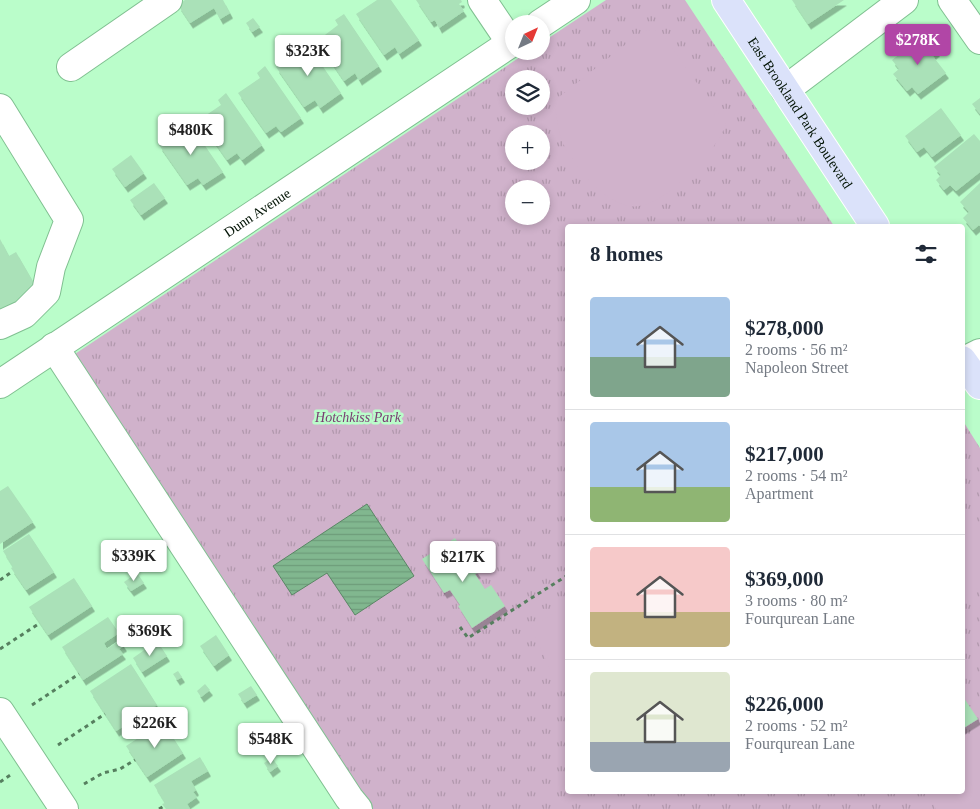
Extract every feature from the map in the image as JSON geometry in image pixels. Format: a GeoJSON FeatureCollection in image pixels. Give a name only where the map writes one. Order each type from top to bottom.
{"type":"FeatureCollection","features":[{"type":"Feature","properties":{"kind":"main road","name":"East Brookland Park Boulevard"},"geometry":{"type":"LineString","coordinates":[[726,0],[874,224]]}},
{"type":"Feature","properties":{"kind":"main road"},"geometry":{"type":"LineString","coordinates":[[965,364],[980,386]]}},
{"type":"Feature","properties":{"kind":"street"},"geometry":{"type":"LineString","coordinates":[[71,67],[168,0]]}},
{"type":"Feature","properties":{"kind":"street"},"geometry":{"type":"LineString","coordinates":[[482,0],[505,32]]}},
{"type":"Feature","properties":{"kind":"street"},"geometry":{"type":"LineString","coordinates":[[550,17],[576,0]]}},
{"type":"Feature","properties":{"kind":"street"},"geometry":{"type":"LineString","coordinates":[[785,90],[904,0]]}},
{"type":"Feature","properties":{"kind":"street"},"geometry":{"type":"LineString","coordinates":[[952,0],[980,40]]}},
{"type":"Feature","properties":{"kind":"street","name":"Dunn Avenue"},"geometry":{"type":"LineString","coordinates":[[0,384],[505,47]]}},
{"type":"Feature","properties":{"kind":"street"},"geometry":{"type":"LineString","coordinates":[[0,108],[69,220],[51,267],[46,292],[24,314],[0,325]]}},
{"type":"Feature","properties":{"kind":"street"},"geometry":{"type":"LineString","coordinates":[[54,347],[358,809]]}},
{"type":"Feature","properties":{"kind":"street"},"geometry":{"type":"LineString","coordinates":[[965,360],[980,353]]}},
{"type":"Feature","properties":{"kind":"street"},"geometry":{"type":"LineString","coordinates":[[0,712],[64,809]]}},
{"type":"Feature","properties":{"kind":"path"},"geometry":{"type":"LineString","coordinates":[[0,580],[13,572]]}},
{"type":"Feature","properties":{"kind":"path"},"geometry":{"type":"LineString","coordinates":[[460,627],[468,638],[565,577]]}},
{"type":"Feature","properties":{"kind":"path"},"geometry":{"type":"LineString","coordinates":[[0,649],[40,622]]}},
{"type":"Feature","properties":{"kind":"path"},"geometry":{"type":"LineString","coordinates":[[32,704],[80,674]]}},
{"type":"Feature","properties":{"kind":"path"},"geometry":{"type":"LineString","coordinates":[[58,744],[105,714]]}},
{"type":"Feature","properties":{"kind":"path"},"geometry":{"type":"LineString","coordinates":[[84,784],[104,773],[120,769],[135,760]]}},
{"type":"Feature","properties":{"kind":"path"},"geometry":{"type":"LineString","coordinates":[[0,782],[14,773]]}},
{"type":"Feature","properties":{"kind":"path"},"geometry":{"type":"LineString","coordinates":[[159,809],[164,806]]}},
{"type":"Feature","properties":{"kind":"green space","name":"Hotchkiss Park"},"geometry":{"type":"Polygon","coordinates":[[[606,0],[685,0],[833,224],[565,224],[565,794],[965,794],[965,424],[980,448],[980,809],[365,809],[72,358],[75,354],[516,60],[550,60],[550,37],[606,0]]]}},
{"type":"Feature","properties":{"kind":"green space"},"geometry":{"type":"Polygon","coordinates":[[[648,30],[657,31],[665,38],[726,124],[710,152],[677,186],[652,202],[639,206],[628,206],[615,201],[603,193],[580,170],[560,135],[554,101],[639,34],[648,30]]]}},
{"type":"Feature","properties":{"kind":"green space"},"geometry":{"type":"Polygon","coordinates":[[[965,508],[980,533],[980,587],[965,596],[965,508]]]}},
{"type":"Feature","properties":{"kind":"green space"},"geometry":{"type":"Polygon","coordinates":[[[565,606],[565,689],[553,676],[531,627],[565,606]]]}},
{"type":"Feature","properties":{"kind":"green space"},"geometry":{"type":"Polygon","coordinates":[[[980,731],[980,809],[936,809],[927,794],[965,794],[965,741],[980,731]]]}},
{"type":"Feature","properties":{"kind":"shaded area"},"geometry":{"type":"Polygon","coordinates":[[[367,504],[414,576],[355,615],[327,573],[292,595],[273,566],[367,504]]]}},
{"type":"Feature","properties":{"kind":"building"},"geometry":{"type":"Polygon","coordinates":[[[185,0],[223,0],[230,13],[220,19],[214,8],[190,23],[178,5],[185,0]]]}},
{"type":"Feature","properties":{"kind":"building"},"geometry":{"type":"Polygon","coordinates":[[[377,0],[391,0],[419,40],[399,54],[395,47],[384,55],[356,14],[377,0]]]}},
{"type":"Feature","properties":{"kind":"building"},"geometry":{"type":"Polygon","coordinates":[[[416,0],[461,0],[462,2],[459,4],[464,11],[439,28],[435,20],[431,22],[416,0]]]}},
{"type":"Feature","properties":{"kind":"building"},"geometry":{"type":"Polygon","coordinates":[[[792,0],[844,0],[808,24],[792,0]]]}},
{"type":"Feature","properties":{"kind":"building"},"geometry":{"type":"Polygon","coordinates":[[[344,14],[379,66],[359,80],[355,73],[344,81],[317,41],[338,25],[335,20],[344,14]]]}},
{"type":"Feature","properties":{"kind":"building"},"geometry":{"type":"Polygon","coordinates":[[[253,18],[260,27],[252,32],[246,23],[253,18]]]}},
{"type":"Feature","properties":{"kind":"building"},"geometry":{"type":"Polygon","coordinates":[[[925,35],[937,51],[932,55],[946,73],[918,94],[912,87],[907,91],[893,74],[899,69],[892,60],[925,35]]]}},
{"type":"Feature","properties":{"kind":"building"},"geometry":{"type":"Polygon","coordinates":[[[304,39],[341,93],[320,108],[315,100],[304,107],[276,67],[298,51],[295,46],[304,39]]]}},
{"type":"Feature","properties":{"kind":"building"},"geometry":{"type":"Polygon","coordinates":[[[265,66],[301,118],[281,132],[276,126],[266,133],[238,93],[260,78],[257,73],[265,66]]]}},
{"type":"Feature","properties":{"kind":"building"},"geometry":{"type":"Polygon","coordinates":[[[226,93],[262,145],[242,160],[237,153],[227,160],[199,120],[221,105],[218,100],[226,93]]]}},
{"type":"Feature","properties":{"kind":"building"},"geometry":{"type":"Polygon","coordinates":[[[980,98],[980,114],[972,104],[980,98]]]}},
{"type":"Feature","properties":{"kind":"building"},"geometry":{"type":"Polygon","coordinates":[[[941,108],[961,135],[932,157],[924,147],[917,152],[905,136],[941,108]]]}},
{"type":"Feature","properties":{"kind":"building"},"geometry":{"type":"Polygon","coordinates":[[[186,118],[223,172],[203,185],[198,178],[187,185],[159,145],[181,130],[178,124],[186,118]]]}},
{"type":"Feature","properties":{"kind":"building"},"geometry":{"type":"Polygon","coordinates":[[[974,134],[980,141],[980,172],[956,191],[950,185],[944,190],[936,180],[941,175],[934,167],[974,134]]]}},
{"type":"Feature","properties":{"kind":"building"},"geometry":{"type":"Polygon","coordinates":[[[131,155],[144,173],[125,187],[112,169],[131,155]]]}},
{"type":"Feature","properties":{"kind":"building"},"geometry":{"type":"Polygon","coordinates":[[[154,183],[165,198],[141,215],[130,200],[154,183]]]}},
{"type":"Feature","properties":{"kind":"building"},"geometry":{"type":"Polygon","coordinates":[[[980,183],[980,226],[973,230],[963,218],[969,212],[960,202],[980,183]]]}},
{"type":"Feature","properties":{"kind":"building"},"geometry":{"type":"Polygon","coordinates":[[[0,239],[9,256],[16,252],[38,290],[0,314],[0,239]]]}},
{"type":"Feature","properties":{"kind":"building"},"geometry":{"type":"Polygon","coordinates":[[[8,486],[33,522],[0,544],[0,491],[8,486]]]}},
{"type":"Feature","properties":{"kind":"building"},"geometry":{"type":"Polygon","coordinates":[[[29,534],[54,572],[26,590],[11,568],[13,567],[3,551],[29,534]]]}},
{"type":"Feature","properties":{"kind":"building"},"geometry":{"type":"Polygon","coordinates":[[[455,538],[478,573],[475,574],[485,589],[491,585],[505,606],[472,628],[450,590],[444,593],[422,559],[455,538]]]}},
{"type":"Feature","properties":{"kind":"building"},"geometry":{"type":"Polygon","coordinates":[[[137,573],[144,583],[131,591],[124,582],[137,573]]]}},
{"type":"Feature","properties":{"kind":"building"},"geometry":{"type":"Polygon","coordinates":[[[74,578],[92,606],[48,635],[29,607],[74,578]]]}},
{"type":"Feature","properties":{"kind":"building"},"geometry":{"type":"Polygon","coordinates":[[[108,617],[119,633],[104,643],[107,649],[120,640],[124,646],[119,649],[123,654],[83,680],[62,647],[108,617]]]}},
{"type":"Feature","properties":{"kind":"building"},"geometry":{"type":"Polygon","coordinates":[[[216,635],[229,655],[214,666],[200,646],[216,635]]]}},
{"type":"Feature","properties":{"kind":"building"},"geometry":{"type":"Polygon","coordinates":[[[157,641],[167,656],[142,672],[133,658],[157,641]]]}},
{"type":"Feature","properties":{"kind":"building"},"geometry":{"type":"Polygon","coordinates":[[[131,664],[157,705],[116,731],[90,691],[131,664]]]}},
{"type":"Feature","properties":{"kind":"building"},"geometry":{"type":"Polygon","coordinates":[[[178,671],[182,677],[177,680],[173,674],[178,671]]]}},
{"type":"Feature","properties":{"kind":"building"},"geometry":{"type":"Polygon","coordinates":[[[205,684],[210,690],[201,697],[197,691],[205,684]]]}},
{"type":"Feature","properties":{"kind":"building"},"geometry":{"type":"Polygon","coordinates":[[[251,686],[257,695],[244,703],[238,694],[251,686]]]}},
{"type":"Feature","properties":{"kind":"building"},"geometry":{"type":"Polygon","coordinates":[[[965,700],[978,719],[965,727],[965,700]]]}},
{"type":"Feature","properties":{"kind":"building"},"geometry":{"type":"Polygon","coordinates":[[[163,722],[183,753],[147,777],[126,746],[163,722]]]}},
{"type":"Feature","properties":{"kind":"building"},"geometry":{"type":"Polygon","coordinates":[[[200,757],[208,771],[191,781],[196,790],[193,792],[197,797],[187,804],[190,809],[166,809],[162,804],[165,803],[154,785],[200,757]]]}},
{"type":"Feature","properties":{"kind":"building"},"geometry":{"type":"Polygon","coordinates":[[[272,758],[278,766],[270,772],[264,763],[272,758]]]}}]}
